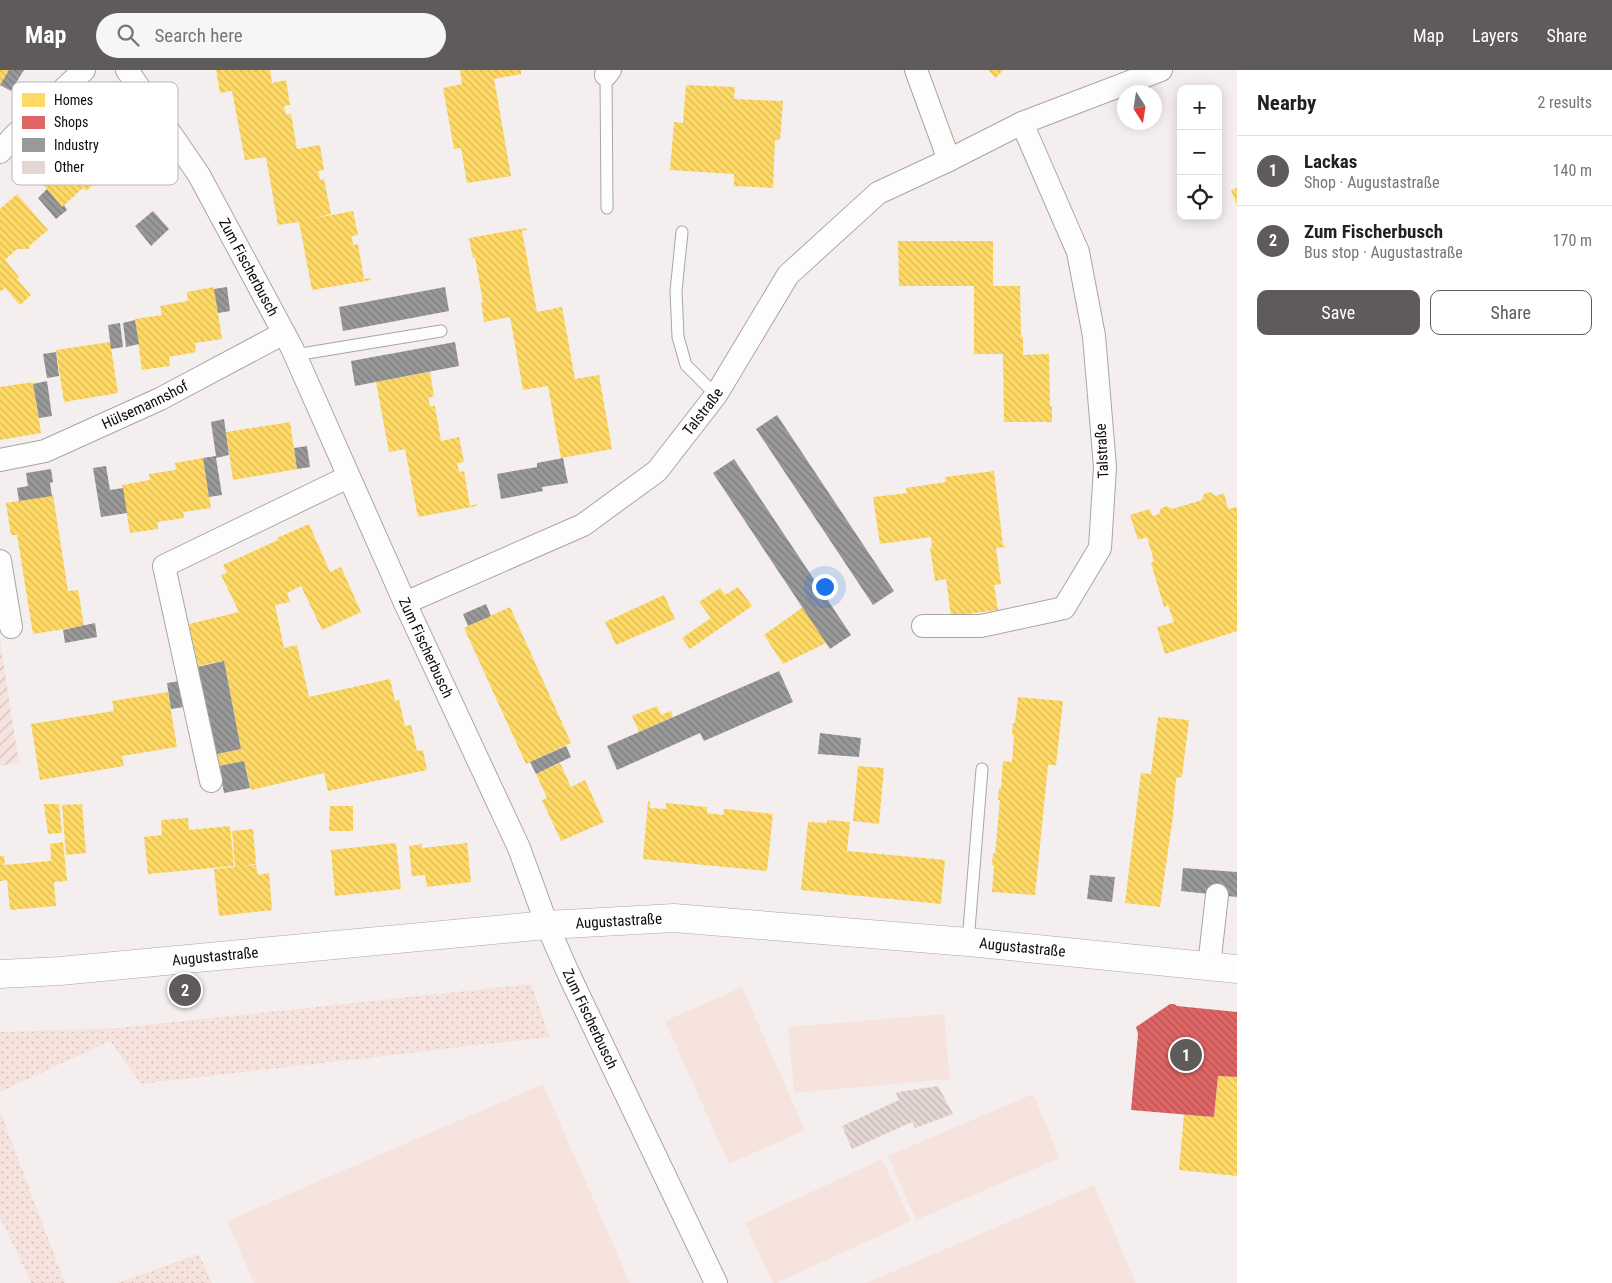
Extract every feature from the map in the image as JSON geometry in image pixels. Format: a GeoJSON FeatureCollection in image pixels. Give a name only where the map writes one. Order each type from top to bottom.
{"type":"FeatureCollection","features":[{"type":"Feature","properties":{"kind":"main road","name":"Augustastraße"},"geometry":{"type":"LineString","coordinates":[[0,974],[60,971],[547,925],[674,918],[968,942],[1237,969]]}},
{"type":"Feature","properties":{"kind":"street"},"geometry":{"type":"LineString","coordinates":[[70,82],[84,70]]}},
{"type":"Feature","properties":{"kind":"street","name":"Zum Fischerbusch"},"geometry":{"type":"LineString","coordinates":[[127,70],[135,82]]}},
{"type":"Feature","properties":{"kind":"street"},"geometry":{"type":"LineString","coordinates":[[916,70],[950,160]]}},
{"type":"Feature","properties":{"kind":"street","name":"Talstraße"},"geometry":{"type":"LineString","coordinates":[[406,603],[582,525],[657,471],[716,396],[788,275],[878,193],[950,160],[1022,123],[1161,70]]}},
{"type":"Feature","properties":{"kind":"street","name":"Talstraße"},"geometry":{"type":"LineString","coordinates":[[923,626],[981,626],[1064,608],[1100,548],[1105,467],[1094,336],[1078,252],[1022,123]]}},
{"type":"Feature","properties":{"kind":"street","name":"Zum Fischerbusch"},"geometry":{"type":"LineString","coordinates":[[178,144],[199,175],[284,333],[348,477],[519,848],[547,925],[570,977],[716,1283]]}},
{"type":"Feature","properties":{"kind":"street","name":"Hülsemannshof"},"geometry":{"type":"LineString","coordinates":[[0,460],[45,452],[160,399],[284,333]]}},
{"type":"Feature","properties":{"kind":"street"},"geometry":{"type":"LineString","coordinates":[[211,781],[164,566],[348,477]]}},
{"type":"Feature","properties":{"kind":"street"},"geometry":{"type":"LineString","coordinates":[[0,561],[11,628]]}},
{"type":"Feature","properties":{"kind":"street"},"geometry":{"type":"LineString","coordinates":[[1209,966],[1217,895]]}},
{"type":"Feature","properties":{"kind":"lane"},"geometry":{"type":"LineString","coordinates":[[607,208],[608,72]]}},
{"type":"Feature","properties":{"kind":"lane"},"geometry":{"type":"LineString","coordinates":[[682,232],[676,291],[678,337],[686,365],[716,396]]}},
{"type":"Feature","properties":{"kind":"lane"},"geometry":{"type":"LineString","coordinates":[[294,355],[441,331]]}},
{"type":"Feature","properties":{"kind":"lane"},"geometry":{"type":"LineString","coordinates":[[968,942],[982,769]]}},
{"type":"Feature","properties":{"kind":"shaded area"},"geometry":{"type":"Polygon","coordinates":[[[0,641],[19,763],[0,766],[0,641]]]}},
{"type":"Feature","properties":{"kind":"shaded area"},"geometry":{"type":"Polygon","coordinates":[[[531,984],[550,1037],[141,1084],[110,1041],[0,1092],[0,1032],[117,1028],[531,984]]]}},
{"type":"Feature","properties":{"kind":"shaded area"},"geometry":{"type":"Polygon","coordinates":[[[742,987],[805,1130],[729,1164],[665,1021],[742,987]]]}},
{"type":"Feature","properties":{"kind":"shaded area"},"geometry":{"type":"Polygon","coordinates":[[[944,1014],[950,1079],[794,1093],[788,1027],[944,1014]]]}},
{"type":"Feature","properties":{"kind":"shaded area"},"geometry":{"type":"Polygon","coordinates":[[[543,1084],[630,1283],[254,1283],[227,1221],[543,1084]]]}},
{"type":"Feature","properties":{"kind":"shaded area"},"geometry":{"type":"Polygon","coordinates":[[[1033,1094],[1060,1158],[916,1220],[888,1156],[1033,1094]]]}},
{"type":"Feature","properties":{"kind":"shaded area"},"geometry":{"type":"Polygon","coordinates":[[[0,1111],[65,1283],[31,1283],[0,1217],[0,1111]]]}},
{"type":"Feature","properties":{"kind":"shaded area"},"geometry":{"type":"Polygon","coordinates":[[[882,1159],[911,1221],[777,1283],[773,1283],[745,1223],[882,1159]]]}},
{"type":"Feature","properties":{"kind":"shaded area"},"geometry":{"type":"Polygon","coordinates":[[[1094,1185],[1136,1283],[866,1283],[1094,1185]]]}},
{"type":"Feature","properties":{"kind":"shaded area"},"geometry":{"type":"Polygon","coordinates":[[[199,1254],[212,1283],[117,1283],[199,1254]]]}},
{"type":"Feature","properties":{"kind":"building: Homes"},"geometry":{"type":"Polygon","coordinates":[[[0,70],[9,70],[0,85],[0,70]]]}},
{"type":"Feature","properties":{"kind":"building: Homes"},"geometry":{"type":"Polygon","coordinates":[[[216,70],[270,70],[272,83],[286,80],[290,105],[284,106],[286,115],[291,114],[297,149],[320,145],[324,170],[318,171],[320,180],[324,179],[331,214],[311,219],[353,211],[358,235],[352,236],[353,245],[358,244],[364,279],[371,278],[371,280],[312,290],[299,222],[278,225],[266,157],[245,160],[232,91],[220,93],[216,70]]]}},
{"type":"Feature","properties":{"kind":"building: Homes"},"geometry":{"type":"Polygon","coordinates":[[[460,70],[521,70],[521,74],[494,79],[511,176],[467,183],[461,148],[454,149],[443,88],[462,84],[460,70]]]}},
{"type":"Feature","properties":{"kind":"building: Homes"},"geometry":{"type":"Polygon","coordinates":[[[988,70],[1003,70],[996,78],[988,70]]]}},
{"type":"Feature","properties":{"kind":"building: Homes"},"geometry":{"type":"Polygon","coordinates":[[[686,85],[735,87],[734,99],[783,101],[780,140],[775,140],[773,188],[734,186],[734,174],[670,170],[674,122],[683,123],[686,85]]]}},
{"type":"Feature","properties":{"kind":"building: Homes"},"geometry":{"type":"Polygon","coordinates":[[[43,185],[93,185],[86,191],[83,188],[62,207],[43,185]]]}},
{"type":"Feature","properties":{"kind":"building: Homes"},"geometry":{"type":"Polygon","coordinates":[[[1237,188],[1237,205],[1231,190],[1237,188]]]}},
{"type":"Feature","properties":{"kind":"building: Homes"},"geometry":{"type":"Polygon","coordinates":[[[17,194],[48,230],[29,246],[29,249],[17,249],[5,260],[19,277],[17,279],[31,295],[20,305],[5,288],[0,292],[0,209],[17,194]]]}},
{"type":"Feature","properties":{"kind":"building: Homes"},"geometry":{"type":"Polygon","coordinates":[[[526,228],[527,230],[522,231],[537,312],[562,307],[575,379],[599,375],[612,449],[561,458],[548,386],[523,390],[510,317],[484,322],[481,302],[483,302],[475,257],[473,258],[469,238],[526,228]]]}},
{"type":"Feature","properties":{"kind":"building: Homes"},"geometry":{"type":"Polygon","coordinates":[[[898,241],[993,241],[993,286],[1020,286],[1023,355],[1049,354],[1052,422],[1004,422],[1003,354],[974,354],[974,286],[899,286],[898,241]]]}},
{"type":"Feature","properties":{"kind":"building: Homes"},"geometry":{"type":"Polygon","coordinates":[[[214,287],[222,339],[195,343],[196,352],[169,357],[170,366],[142,370],[135,319],[162,315],[160,306],[188,301],[187,292],[214,287]]]}},
{"type":"Feature","properties":{"kind":"building: Homes"},"geometry":{"type":"Polygon","coordinates":[[[110,342],[118,393],[64,402],[56,350],[110,342]]]}},
{"type":"Feature","properties":{"kind":"building: Homes"},"geometry":{"type":"Polygon","coordinates":[[[430,372],[434,396],[428,398],[430,406],[435,406],[441,441],[459,437],[464,462],[457,463],[459,472],[464,471],[470,506],[477,504],[477,506],[418,517],[405,449],[389,452],[376,382],[430,372]]]}},
{"type":"Feature","properties":{"kind":"building: Homes"},"geometry":{"type":"Polygon","coordinates":[[[33,382],[41,433],[0,440],[0,387],[33,382]]]}},
{"type":"Feature","properties":{"kind":"building: Homes"},"geometry":{"type":"Polygon","coordinates":[[[290,422],[297,469],[233,480],[226,432],[290,422]]]}},
{"type":"Feature","properties":{"kind":"building: Homes"},"geometry":{"type":"Polygon","coordinates":[[[203,458],[211,508],[183,512],[184,518],[157,522],[158,529],[130,533],[122,485],[150,480],[149,474],[176,470],[175,463],[203,458]]]}},
{"type":"Feature","properties":{"kind":"building: Homes"},"geometry":{"type":"Polygon","coordinates":[[[994,471],[1003,545],[1007,547],[996,548],[1001,584],[994,585],[998,610],[951,616],[946,579],[935,581],[930,548],[932,547],[931,537],[880,544],[873,497],[907,493],[906,488],[946,482],[945,477],[994,471]]]}},
{"type":"Feature","properties":{"kind":"building: Homes"},"geometry":{"type":"Polygon","coordinates":[[[1210,492],[1216,496],[1224,493],[1228,509],[1237,507],[1237,631],[1165,654],[1157,627],[1174,622],[1168,605],[1164,607],[1151,563],[1154,561],[1147,537],[1138,540],[1130,515],[1150,509],[1152,516],[1159,514],[1161,508],[1167,506],[1172,509],[1202,500],[1204,494],[1210,492]]]}},
{"type":"Feature","properties":{"kind":"building: Homes"},"geometry":{"type":"Polygon","coordinates":[[[53,495],[68,591],[78,590],[84,626],[33,634],[17,535],[11,535],[6,503],[53,495]]]}},
{"type":"Feature","properties":{"kind":"building: Homes"},"geometry":{"type":"Polygon","coordinates":[[[309,524],[330,572],[341,567],[361,612],[322,630],[301,586],[287,593],[290,602],[275,605],[284,648],[297,645],[309,697],[390,679],[395,701],[399,700],[405,726],[411,725],[417,751],[423,750],[427,770],[328,791],[324,773],[251,790],[244,761],[219,766],[217,754],[241,749],[224,661],[198,666],[189,624],[239,612],[221,575],[227,573],[223,565],[309,524]]]}},
{"type":"Feature","properties":{"kind":"building: Homes"},"geometry":{"type":"Polygon","coordinates":[[[738,587],[752,606],[690,649],[682,638],[711,618],[699,602],[720,588],[725,595],[738,587]]]}},
{"type":"Feature","properties":{"kind":"building: Homes"},"geometry":{"type":"Polygon","coordinates":[[[664,595],[675,619],[616,645],[605,622],[664,595]]]}},
{"type":"Feature","properties":{"kind":"building: Homes"},"geometry":{"type":"Polygon","coordinates":[[[510,607],[571,743],[526,764],[464,628],[510,607]]]}},
{"type":"Feature","properties":{"kind":"building: Homes"},"geometry":{"type":"Polygon","coordinates":[[[803,607],[826,643],[783,664],[764,635],[803,607]]]}},
{"type":"Feature","properties":{"kind":"building: Homes"},"geometry":{"type":"Polygon","coordinates":[[[168,692],[177,747],[122,756],[124,766],[40,780],[31,724],[114,711],[112,701],[168,692]]]}},
{"type":"Feature","properties":{"kind":"building: Homes"},"geometry":{"type":"Polygon","coordinates":[[[1018,697],[1063,701],[1056,765],[1048,765],[1035,895],[992,892],[994,865],[992,865],[993,853],[995,854],[1000,800],[998,800],[999,788],[1001,788],[1003,761],[1012,762],[1013,723],[1015,723],[1018,697]]]}},
{"type":"Feature","properties":{"kind":"building: Homes"},"geometry":{"type":"Polygon","coordinates":[[[657,706],[661,715],[671,711],[673,717],[639,732],[632,716],[657,706]]]}},
{"type":"Feature","properties":{"kind":"building: Homes"},"geometry":{"type":"Polygon","coordinates":[[[1158,717],[1189,720],[1182,777],[1176,778],[1173,816],[1160,907],[1125,903],[1141,773],[1151,774],[1158,717]]]}},
{"type":"Feature","properties":{"kind":"building: Homes"},"geometry":{"type":"Polygon","coordinates":[[[560,763],[571,787],[585,780],[604,822],[561,841],[542,800],[547,798],[536,774],[560,763]]]}},
{"type":"Feature","properties":{"kind":"building: Homes"},"geometry":{"type":"Polygon","coordinates":[[[858,766],[884,768],[879,824],[853,821],[858,766]]]}},
{"type":"Feature","properties":{"kind":"building: Homes"},"geometry":{"type":"Polygon","coordinates":[[[648,801],[650,802],[650,808],[666,809],[666,803],[707,807],[707,813],[723,815],[724,809],[773,814],[767,871],[643,859],[648,801]]]}},
{"type":"Feature","properties":{"kind":"building: Homes"},"geometry":{"type":"Polygon","coordinates":[[[44,804],[59,804],[62,833],[48,834],[44,804]]]}},
{"type":"Feature","properties":{"kind":"building: Homes"},"geometry":{"type":"Polygon","coordinates":[[[82,804],[86,853],[66,855],[62,805],[82,804]]]}},
{"type":"Feature","properties":{"kind":"building: Homes"},"geometry":{"type":"Polygon","coordinates":[[[330,806],[353,806],[353,831],[329,831],[330,806]]]}},
{"type":"Feature","properties":{"kind":"building: Homes"},"geometry":{"type":"Polygon","coordinates":[[[188,818],[189,830],[230,826],[234,866],[148,874],[144,837],[162,835],[161,820],[188,818]]]}},
{"type":"Feature","properties":{"kind":"building: Homes"},"geometry":{"type":"Polygon","coordinates":[[[827,820],[850,822],[847,851],[945,860],[941,904],[801,890],[808,822],[827,823],[827,820]]]}},
{"type":"Feature","properties":{"kind":"building: Homes"},"geometry":{"type":"Polygon","coordinates":[[[253,829],[256,864],[242,866],[256,865],[258,875],[269,873],[272,910],[219,916],[214,869],[235,867],[232,831],[253,829]]]}},
{"type":"Feature","properties":{"kind":"building: Homes"},"geometry":{"type":"Polygon","coordinates":[[[63,842],[67,881],[54,882],[56,906],[10,910],[7,880],[0,881],[0,856],[4,856],[5,865],[50,861],[50,844],[63,842]]]}},
{"type":"Feature","properties":{"kind":"building: Homes"},"geometry":{"type":"Polygon","coordinates":[[[396,843],[401,889],[335,896],[331,850],[396,843]]]}},
{"type":"Feature","properties":{"kind":"building: Homes"},"geometry":{"type":"Polygon","coordinates":[[[467,843],[471,882],[427,887],[425,875],[412,876],[409,846],[422,844],[422,848],[467,843]]]}},
{"type":"Feature","properties":{"kind":"building: Homes"},"geometry":{"type":"Polygon","coordinates":[[[1218,1076],[1237,1077],[1237,1176],[1179,1170],[1184,1114],[1214,1117],[1218,1076]]]}},
{"type":"Feature","properties":{"kind":"building: Shops"},"geometry":{"type":"Polygon","coordinates":[[[1170,1004],[1237,1012],[1237,1077],[1218,1076],[1214,1117],[1131,1110],[1138,1034],[1136,1027],[1170,1004]]]}},
{"type":"Feature","properties":{"kind":"building: Industry"},"geometry":{"type":"Polygon","coordinates":[[[9,70],[24,70],[17,82],[12,82],[11,91],[0,85],[9,70]]]}},
{"type":"Feature","properties":{"kind":"building: Industry"},"geometry":{"type":"Polygon","coordinates":[[[47,189],[62,207],[64,205],[67,210],[56,219],[38,198],[47,189]]]}},
{"type":"Feature","properties":{"kind":"building: Industry"},"geometry":{"type":"Polygon","coordinates":[[[153,211],[169,229],[151,246],[135,226],[153,211]]]}},
{"type":"Feature","properties":{"kind":"building: Industry"},"geometry":{"type":"Polygon","coordinates":[[[227,287],[230,311],[218,313],[214,289],[227,287]]]}},
{"type":"Feature","properties":{"kind":"building: Industry"},"geometry":{"type":"Polygon","coordinates":[[[445,287],[449,311],[343,331],[339,307],[445,287]]]}},
{"type":"Feature","properties":{"kind":"building: Industry"},"geometry":{"type":"Polygon","coordinates":[[[135,320],[139,344],[126,347],[123,323],[135,320]]]}},
{"type":"Feature","properties":{"kind":"building: Industry"},"geometry":{"type":"Polygon","coordinates":[[[120,323],[123,347],[111,349],[108,325],[120,323]]]}},
{"type":"Feature","properties":{"kind":"building: Industry"},"geometry":{"type":"Polygon","coordinates":[[[455,342],[459,366],[355,386],[351,361],[455,342]]]}},
{"type":"Feature","properties":{"kind":"building: Industry"},"geometry":{"type":"Polygon","coordinates":[[[56,352],[59,376],[47,378],[43,354],[56,352]]]}},
{"type":"Feature","properties":{"kind":"building: Industry"},"geometry":{"type":"Polygon","coordinates":[[[47,381],[52,416],[39,418],[33,384],[47,381]]]}},
{"type":"Feature","properties":{"kind":"building: Industry"},"geometry":{"type":"Polygon","coordinates":[[[777,415],[894,591],[873,605],[756,429],[777,415]]]}},
{"type":"Feature","properties":{"kind":"building: Industry"},"geometry":{"type":"Polygon","coordinates":[[[224,419],[229,455],[216,458],[222,495],[209,497],[203,458],[216,456],[211,422],[224,419]]]}},
{"type":"Feature","properties":{"kind":"building: Industry"},"geometry":{"type":"Polygon","coordinates":[[[307,446],[310,467],[297,469],[294,448],[307,446]]]}},
{"type":"Feature","properties":{"kind":"building: Industry"},"geometry":{"type":"Polygon","coordinates":[[[563,458],[568,483],[542,487],[543,491],[501,499],[497,474],[537,467],[537,463],[563,458]]]}},
{"type":"Feature","properties":{"kind":"building: Industry"},"geometry":{"type":"Polygon","coordinates":[[[734,459],[851,635],[830,649],[713,473],[734,459]]]}},
{"type":"Feature","properties":{"kind":"building: Industry"},"geometry":{"type":"Polygon","coordinates":[[[106,466],[110,490],[123,488],[127,513],[101,517],[93,468],[106,466]]]}},
{"type":"Feature","properties":{"kind":"building: Industry"},"geometry":{"type":"Polygon","coordinates":[[[51,469],[53,482],[50,483],[52,496],[19,501],[17,488],[28,486],[26,473],[51,469]]]}},
{"type":"Feature","properties":{"kind":"building: Industry"},"geometry":{"type":"Polygon","coordinates":[[[486,604],[491,616],[468,626],[463,614],[486,604]]]}},
{"type":"Feature","properties":{"kind":"building: Industry"},"geometry":{"type":"Polygon","coordinates":[[[95,623],[97,637],[65,643],[63,630],[95,623]]]}},
{"type":"Feature","properties":{"kind":"building: Industry"},"geometry":{"type":"Polygon","coordinates":[[[224,661],[241,749],[217,754],[197,667],[224,661]]]}},
{"type":"Feature","properties":{"kind":"building: Industry"},"geometry":{"type":"Polygon","coordinates":[[[779,671],[793,702],[704,741],[700,733],[617,770],[607,746],[779,671]]]}},
{"type":"Feature","properties":{"kind":"building: Industry"},"geometry":{"type":"Polygon","coordinates":[[[180,681],[184,707],[171,709],[167,683],[180,681]]]}},
{"type":"Feature","properties":{"kind":"building: Industry"},"geometry":{"type":"Polygon","coordinates":[[[820,733],[861,738],[859,757],[818,754],[820,733]]]}},
{"type":"Feature","properties":{"kind":"building: Industry"},"geometry":{"type":"Polygon","coordinates":[[[566,746],[571,757],[536,774],[530,762],[566,746]]]}},
{"type":"Feature","properties":{"kind":"building: Industry"},"geometry":{"type":"Polygon","coordinates":[[[244,761],[250,788],[224,793],[219,766],[244,761]]]}},
{"type":"Feature","properties":{"kind":"building: Industry"},"geometry":{"type":"Polygon","coordinates":[[[1183,868],[1237,872],[1237,897],[1181,891],[1183,868]]]}},
{"type":"Feature","properties":{"kind":"building: Industry"},"geometry":{"type":"Polygon","coordinates":[[[1090,875],[1115,877],[1112,902],[1087,899],[1090,875]]]}},
{"type":"Feature","properties":{"kind":"building: Other"},"geometry":{"type":"Polygon","coordinates":[[[938,1086],[953,1114],[915,1128],[912,1122],[852,1149],[842,1126],[899,1100],[896,1093],[898,1092],[938,1086]]]}},
{"type":"Feature","properties":{"kind":"place","name":"Zum Fischerbusch"},"geometry":{"type":"Point","coordinates":[185,990]}},
{"type":"Feature","properties":{"kind":"place","name":"Lackas"},"geometry":{"type":"Point","coordinates":[1186,1055]}}]}
